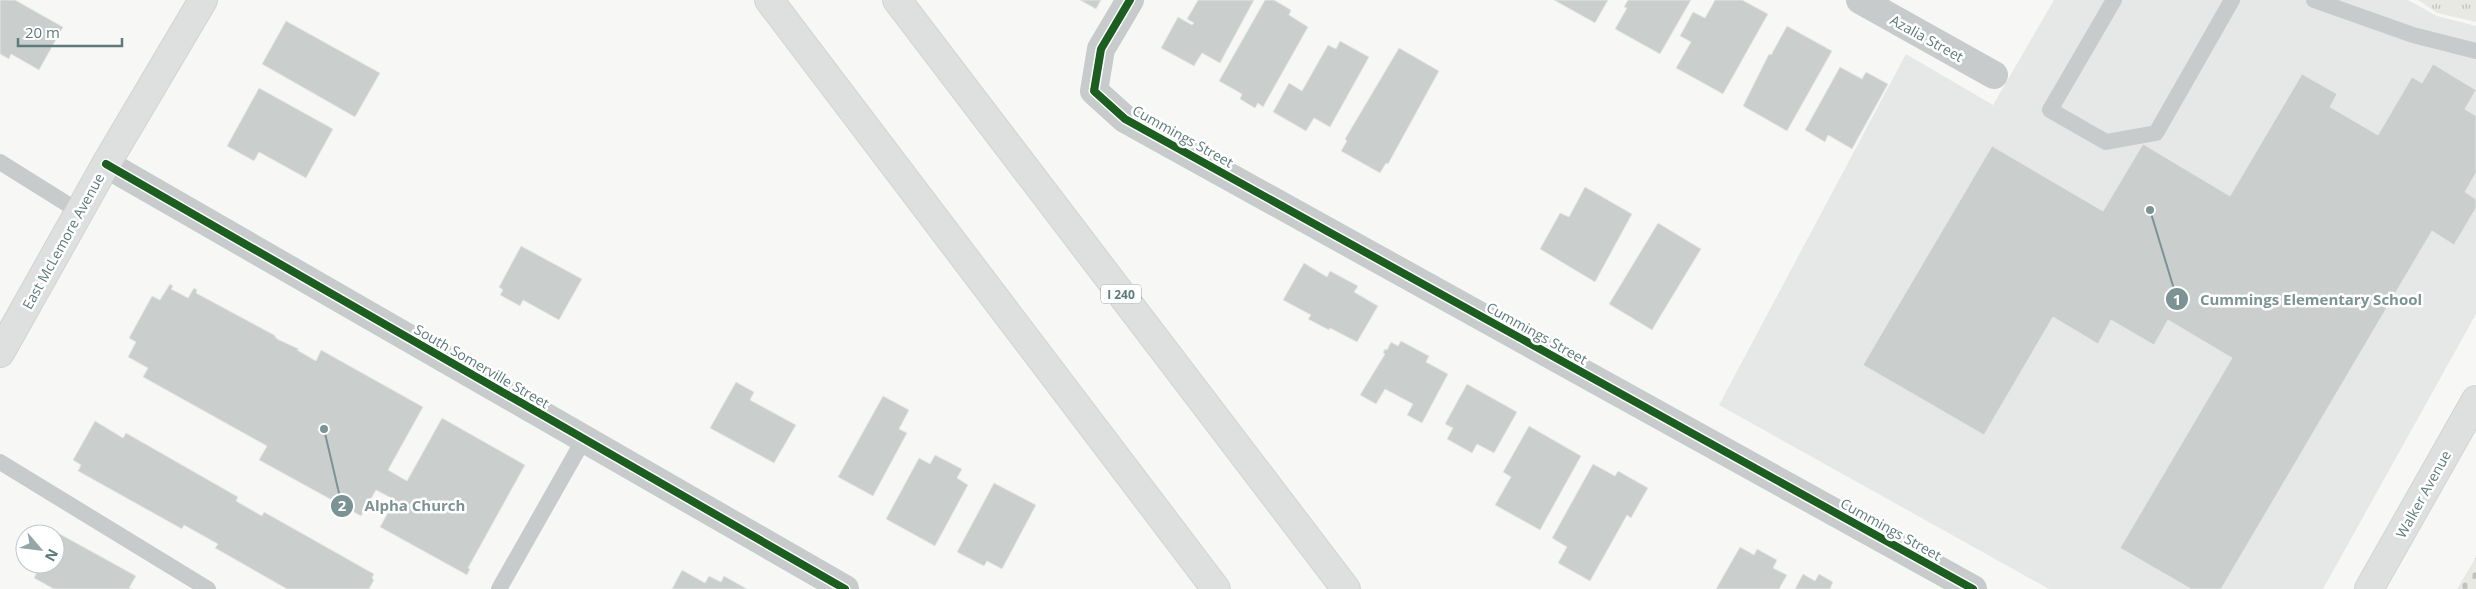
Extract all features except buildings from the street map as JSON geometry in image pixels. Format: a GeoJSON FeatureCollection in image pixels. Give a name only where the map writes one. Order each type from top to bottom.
{"type":"FeatureCollection","features":[{"type":"Feature","properties":{"kind":"main road","name":"East McLemore Avenue"},"geometry":{"type":"LineString","coordinates":[[0,353],[106,164],[203,0]]}},
{"type":"Feature","properties":{"kind":"main road"},"geometry":{"type":"LineString","coordinates":[[769,0],[1216,589]]}},
{"type":"Feature","properties":{"kind":"main road","name":"I 240"},"geometry":{"type":"LineString","coordinates":[[897,0],[1346,589]]}},
{"type":"Feature","properties":{"kind":"main road","name":"Walker Avenue"},"geometry":{"type":"LineString","coordinates":[[2369,589],[2476,400]]}},
{"type":"Feature","properties":{"kind":"street","name":"Cummings Street"},"geometry":{"type":"LineString","coordinates":[[1130,0],[1101,49],[1094,91],[1125,119],[1973,589]]}},
{"type":"Feature","properties":{"kind":"street","name":"Azalia Street"},"geometry":{"type":"LineString","coordinates":[[1860,0],[1994,75]]}},
{"type":"Feature","properties":{"kind":"street","name":"South Somerville Street"},"geometry":{"type":"LineString","coordinates":[[106,164],[845,589]]}},
{"type":"Feature","properties":{"kind":"lane"},"geometry":{"type":"LineString","coordinates":[[2114,0],[2050,110],[2106,142],[2156,133],[2232,0]]}},
{"type":"Feature","properties":{"kind":"lane"},"geometry":{"type":"LineString","coordinates":[[2314,0],[2413,35],[2476,51]]}},
{"type":"Feature","properties":{"kind":"lane"},"geometry":{"type":"LineString","coordinates":[[0,162],[80,212]]}},
{"type":"Feature","properties":{"kind":"lane"},"geometry":{"type":"LineString","coordinates":[[499,589],[584,439]]}},
{"type":"Feature","properties":{"kind":"lane"},"geometry":{"type":"LineString","coordinates":[[0,462],[208,589]]}},
{"type":"Feature","properties":{"kind":"shaded area"},"geometry":{"type":"Polygon","coordinates":[[[2054,0],[2408,0],[2437,16],[2476,26],[2476,314],[2323,589],[2049,589],[1719,405],[1906,54],[1993,105],[2054,0]]]}},
{"type":"Feature","properties":{"kind":"green space"},"geometry":{"type":"Polygon","coordinates":[[[2418,0],[2476,0],[2476,22],[2437,13],[2418,0]]]}},
{"type":"Feature","properties":{"kind":"green space"},"geometry":{"type":"Polygon","coordinates":[[[2476,557],[2476,589],[2457,589],[2476,557]]]}},
{"type":"Feature","properties":{"kind":"cycle path"},"geometry":{"type":"LineString","coordinates":[[1130,0],[1101,49],[1094,91],[1125,119],[1973,589]]}},
{"type":"Feature","properties":{"kind":"cycle path"},"geometry":{"type":"LineString","coordinates":[[106,164],[845,589]]}},
{"type":"Feature","properties":{"kind":"place","name":"Cummings Elementary School"},"geometry":{"type":"Point","coordinates":[2150,210]}},
{"type":"Feature","properties":{"kind":"place","name":"Alpha Church"},"geometry":{"type":"Point","coordinates":[324,429]}}]}
